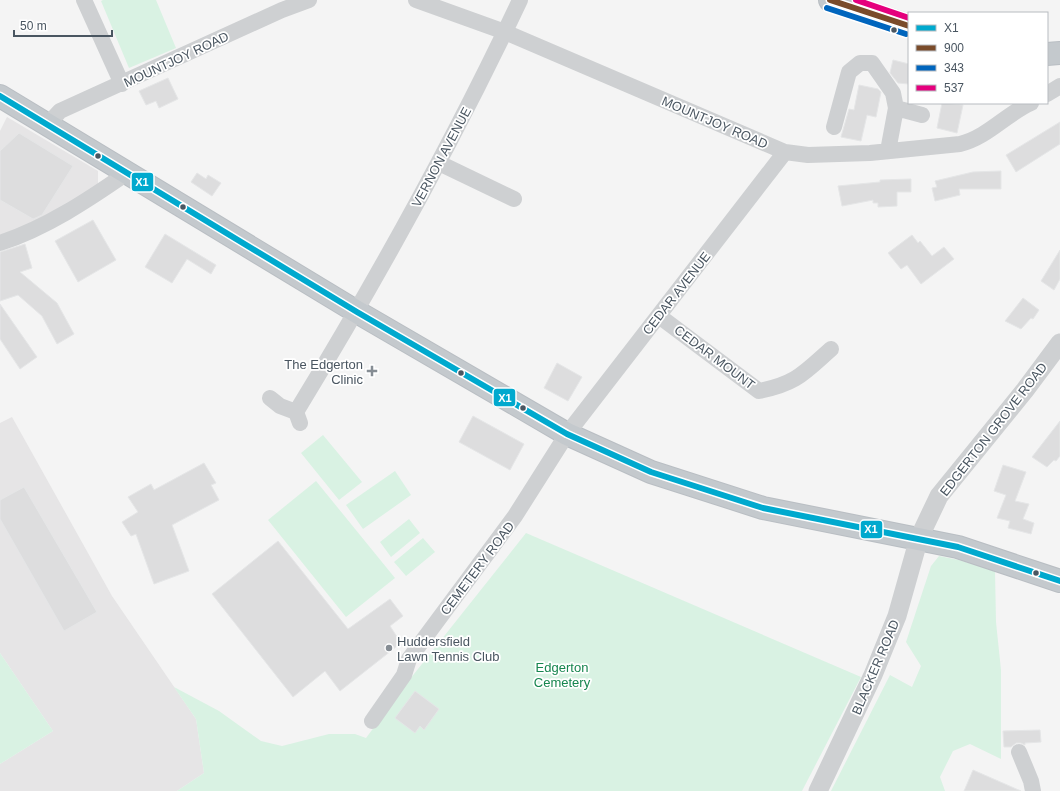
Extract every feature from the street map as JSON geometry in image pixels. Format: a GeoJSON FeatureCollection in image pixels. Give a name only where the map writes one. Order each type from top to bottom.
{"type":"FeatureCollection","features":[{"type":"Feature","properties":{"kind":"highway"},"geometry":{"type":"LineString","coordinates":[[834,1],[908,26]]}},
{"type":"Feature","properties":{"kind":"highway"},"geometry":{"type":"LineString","coordinates":[[1048,54],[1060,52]]}},
{"type":"Feature","properties":{"kind":"highway"},"geometry":{"type":"LineString","coordinates":[[2,97],[357,312],[567,434],[651,472],[764,508],[919,538],[966,549],[1060,581]]}},
{"type":"Feature","properties":{"kind":"street"},"geometry":{"type":"LineString","coordinates":[[84,0],[122,84]]}},
{"type":"Feature","properties":{"kind":"street","name":"MOUNTJOY ROAD"},"geometry":{"type":"LineString","coordinates":[[47,125],[60,111],[282,10],[309,0]]}},
{"type":"Feature","properties":{"kind":"street","name":"MOUNTJOY ROAD"},"geometry":{"type":"LineString","coordinates":[[416,0],[505,32],[785,152],[808,155],[951,146],[968,142],[1002,123],[1024,105]]}},
{"type":"Feature","properties":{"kind":"street","name":"VERNON AVENUE"},"geometry":{"type":"LineString","coordinates":[[270,398],[298,418],[439,163],[520,0]]}},
{"type":"Feature","properties":{"kind":"street"},"geometry":{"type":"LineString","coordinates":[[834,127],[849,72],[860,63],[872,63],[893,93],[896,108],[888,151]]}},
{"type":"Feature","properties":{"kind":"street"},"geometry":{"type":"LineString","coordinates":[[1048,93],[1060,86]]}},
{"type":"Feature","properties":{"kind":"street"},"geometry":{"type":"LineString","coordinates":[[896,108],[922,115]]}},
{"type":"Feature","properties":{"kind":"street","name":"CEDAR AVENUE"},"geometry":{"type":"LineString","coordinates":[[567,434],[785,152]]}},
{"type":"Feature","properties":{"kind":"street"},"geometry":{"type":"LineString","coordinates":[[439,163],[514,199]]}},
{"type":"Feature","properties":{"kind":"street"},"geometry":{"type":"LineString","coordinates":[[0,243],[41,226],[92,198],[127,173]]}},
{"type":"Feature","properties":{"kind":"street","name":"CEDAR MOUNT"},"geometry":{"type":"LineString","coordinates":[[659,316],[759,391],[777,387],[797,379],[831,349]]}},
{"type":"Feature","properties":{"kind":"street","name":"EDGERTON GROVE ROAD"},"geometry":{"type":"LineString","coordinates":[[919,538],[939,496],[1025,390],[1060,343]]}},
{"type":"Feature","properties":{"kind":"street","name":"CEMETERY ROAD"},"geometry":{"type":"LineString","coordinates":[[372,720],[404,675],[409,659],[515,516],[567,434]]}},
{"type":"Feature","properties":{"kind":"street","name":"BLACKER ROAD"},"geometry":{"type":"LineString","coordinates":[[818,791],[864,695],[898,616],[919,538]]}},
{"type":"Feature","properties":{"kind":"street"},"geometry":{"type":"LineString","coordinates":[[1020,752],[1031,780],[1033,791]]}},
{"type":"Feature","properties":{"kind":"shaded area"},"geometry":{"type":"Polygon","coordinates":[[[7,117],[98,171],[98,185],[87,194],[0,239],[0,131],[7,117]]]}},
{"type":"Feature","properties":{"kind":"shaded area"},"geometry":{"type":"Polygon","coordinates":[[[12,417],[112,596],[196,719],[204,773],[177,791],[0,791],[0,764],[53,731],[0,653],[0,423],[12,417]]]}},
{"type":"Feature","properties":{"kind":"green space"},"geometry":{"type":"Polygon","coordinates":[[[156,0],[176,48],[129,68],[101,1],[156,0]]]}},
{"type":"Feature","properties":{"kind":"green space"},"geometry":{"type":"Polygon","coordinates":[[[323,435],[362,482],[339,500],[301,453],[323,435]]]}},
{"type":"Feature","properties":{"kind":"green space"},"geometry":{"type":"Polygon","coordinates":[[[395,471],[411,495],[363,529],[346,505],[395,471]]]}},
{"type":"Feature","properties":{"kind":"green space"},"geometry":{"type":"Polygon","coordinates":[[[316,481],[395,578],[346,617],[268,520],[316,481]]]}},
{"type":"Feature","properties":{"kind":"green space"},"geometry":{"type":"Polygon","coordinates":[[[409,519],[420,533],[391,557],[380,542],[409,519]]]}},
{"type":"Feature","properties":{"kind":"green space","name":"Edgerton Cemetery"},"geometry":{"type":"Polygon","coordinates":[[[526,533],[861,677],[802,791],[177,791],[204,773],[196,719],[174,687],[219,711],[261,741],[282,746],[329,734],[355,734],[366,738],[410,679],[526,533]]]}},
{"type":"Feature","properties":{"kind":"green space"},"geometry":{"type":"Polygon","coordinates":[[[423,538],[435,552],[406,576],[394,562],[423,538]]]}},
{"type":"Feature","properties":{"kind":"green space"},"geometry":{"type":"Polygon","coordinates":[[[939,556],[959,560],[995,571],[996,622],[1001,670],[1001,759],[970,744],[953,751],[940,777],[945,791],[831,791],[890,675],[912,687],[921,666],[906,642],[931,566],[939,556]]]}},
{"type":"Feature","properties":{"kind":"green space"},"geometry":{"type":"Polygon","coordinates":[[[0,653],[53,731],[0,764],[0,653]]]}},
{"type":"Feature","properties":{"kind":"building"},"geometry":{"type":"Polygon","coordinates":[[[893,60],[908,64],[908,84],[898,83],[890,73],[893,60]]]}},
{"type":"Feature","properties":{"kind":"building"},"geometry":{"type":"Polygon","coordinates":[[[168,78],[178,99],[159,108],[156,101],[146,105],[139,91],[168,78]]]}},
{"type":"Feature","properties":{"kind":"building"},"geometry":{"type":"Polygon","coordinates":[[[859,85],[878,89],[881,92],[876,117],[867,115],[861,141],[841,137],[849,109],[854,110],[859,85]]]}},
{"type":"Feature","properties":{"kind":"building"},"geometry":{"type":"Polygon","coordinates":[[[942,104],[963,105],[957,133],[937,128],[942,104]]]}},
{"type":"Feature","properties":{"kind":"building"},"geometry":{"type":"Polygon","coordinates":[[[1060,122],[1060,144],[1016,172],[1006,155],[1060,122]]]}},
{"type":"Feature","properties":{"kind":"building"},"geometry":{"type":"Polygon","coordinates":[[[19,133],[73,166],[42,215],[33,219],[0,200],[0,151],[19,133]]]}},
{"type":"Feature","properties":{"kind":"building"},"geometry":{"type":"Polygon","coordinates":[[[1001,171],[1001,189],[959,189],[960,195],[935,201],[932,188],[937,187],[935,181],[973,172],[1001,171]]]}},
{"type":"Feature","properties":{"kind":"building"},"geometry":{"type":"Polygon","coordinates":[[[197,173],[206,179],[208,175],[221,183],[212,196],[191,182],[197,173]]]}},
{"type":"Feature","properties":{"kind":"building"},"geometry":{"type":"Polygon","coordinates":[[[911,179],[911,192],[897,192],[897,206],[878,207],[878,203],[873,203],[873,200],[842,206],[838,186],[880,182],[880,180],[911,179]]]}},
{"type":"Feature","properties":{"kind":"building"},"geometry":{"type":"Polygon","coordinates":[[[93,220],[116,260],[78,282],[55,241],[93,220]]]}},
{"type":"Feature","properties":{"kind":"building"},"geometry":{"type":"Polygon","coordinates":[[[165,234],[216,265],[211,274],[187,259],[172,283],[145,267],[165,234]]]}},
{"type":"Feature","properties":{"kind":"building"},"geometry":{"type":"Polygon","coordinates":[[[912,235],[918,243],[920,241],[932,256],[944,247],[954,259],[921,284],[907,265],[901,269],[888,253],[912,235]]]}},
{"type":"Feature","properties":{"kind":"building"},"geometry":{"type":"Polygon","coordinates":[[[25,244],[32,268],[20,272],[57,303],[74,334],[57,344],[42,316],[18,295],[0,301],[0,252],[25,244]]]}},
{"type":"Feature","properties":{"kind":"building"},"geometry":{"type":"Polygon","coordinates":[[[1060,250],[1060,279],[1054,290],[1041,281],[1060,250]]]}},
{"type":"Feature","properties":{"kind":"building"},"geometry":{"type":"Polygon","coordinates":[[[1023,298],[1039,310],[1033,319],[1031,318],[1021,329],[1005,321],[1023,298]]]}},
{"type":"Feature","properties":{"kind":"building"},"geometry":{"type":"Polygon","coordinates":[[[0,304],[37,357],[20,369],[0,339],[0,304]]]}},
{"type":"Feature","properties":{"kind":"building"},"geometry":{"type":"Polygon","coordinates":[[[557,363],[582,377],[568,401],[544,388],[557,363]]]}},
{"type":"Feature","properties":{"kind":"building"},"geometry":{"type":"Polygon","coordinates":[[[473,416],[524,444],[510,470],[459,442],[473,416]]]}},
{"type":"Feature","properties":{"kind":"building"},"geometry":{"type":"Polygon","coordinates":[[[1060,421],[1060,456],[1056,461],[1054,460],[1047,467],[1032,457],[1060,421]]]}},
{"type":"Feature","properties":{"kind":"building"},"geometry":{"type":"Polygon","coordinates":[[[204,463],[216,483],[211,485],[219,500],[172,525],[189,571],[154,584],[136,534],[131,536],[122,522],[138,512],[128,497],[151,484],[154,490],[204,463]]]}},
{"type":"Feature","properties":{"kind":"building"},"geometry":{"type":"Polygon","coordinates":[[[1003,465],[1026,472],[1015,501],[1029,504],[1023,519],[1034,523],[1031,534],[1008,528],[1010,521],[997,518],[1006,495],[994,491],[1003,465]]]}},
{"type":"Feature","properties":{"kind":"building"},"geometry":{"type":"Polygon","coordinates":[[[24,487],[97,612],[64,631],[0,519],[0,500],[24,487]]]}},
{"type":"Feature","properties":{"kind":"building"},"geometry":{"type":"Polygon","coordinates":[[[278,541],[348,629],[390,599],[403,616],[390,626],[401,643],[340,691],[325,671],[293,697],[212,594],[278,541]]]}},
{"type":"Feature","properties":{"kind":"building"},"geometry":{"type":"Polygon","coordinates":[[[415,691],[439,709],[424,730],[420,726],[415,733],[395,718],[415,691]]]}},
{"type":"Feature","properties":{"kind":"building"},"geometry":{"type":"Polygon","coordinates":[[[1040,730],[1041,742],[1025,743],[1025,745],[1016,743],[1011,747],[1004,747],[1003,731],[1040,730]]]}},
{"type":"Feature","properties":{"kind":"building"},"geometry":{"type":"Polygon","coordinates":[[[973,770],[1021,791],[964,791],[973,770]]]}},
{"type":"Feature","properties":{"kind":"transit line","name":"900"},"geometry":{"type":"LineString","coordinates":[[830,0],[908,26]]}},
{"type":"Feature","properties":{"kind":"transit line","name":"537"},"geometry":{"type":"LineString","coordinates":[[856,0],[908,18]]}},
{"type":"Feature","properties":{"kind":"transit line","name":"343"},"geometry":{"type":"LineString","coordinates":[[827,8],[906,34]]}},
{"type":"Feature","properties":{"kind":"transit line","name":"X1"},"geometry":{"type":"LineString","coordinates":[[0,96],[357,312],[567,434],[651,472],[763,508],[958,547],[1060,581]]}},
{"type":"Feature","properties":{"kind":"place","name":"The Edgerton Clinic"},"geometry":{"type":"Point","coordinates":[372,371]}},
{"type":"Feature","properties":{"kind":"place","name":"Huddersfield Lawn Tennis Club"},"geometry":{"type":"Point","coordinates":[389,648]}}]}
